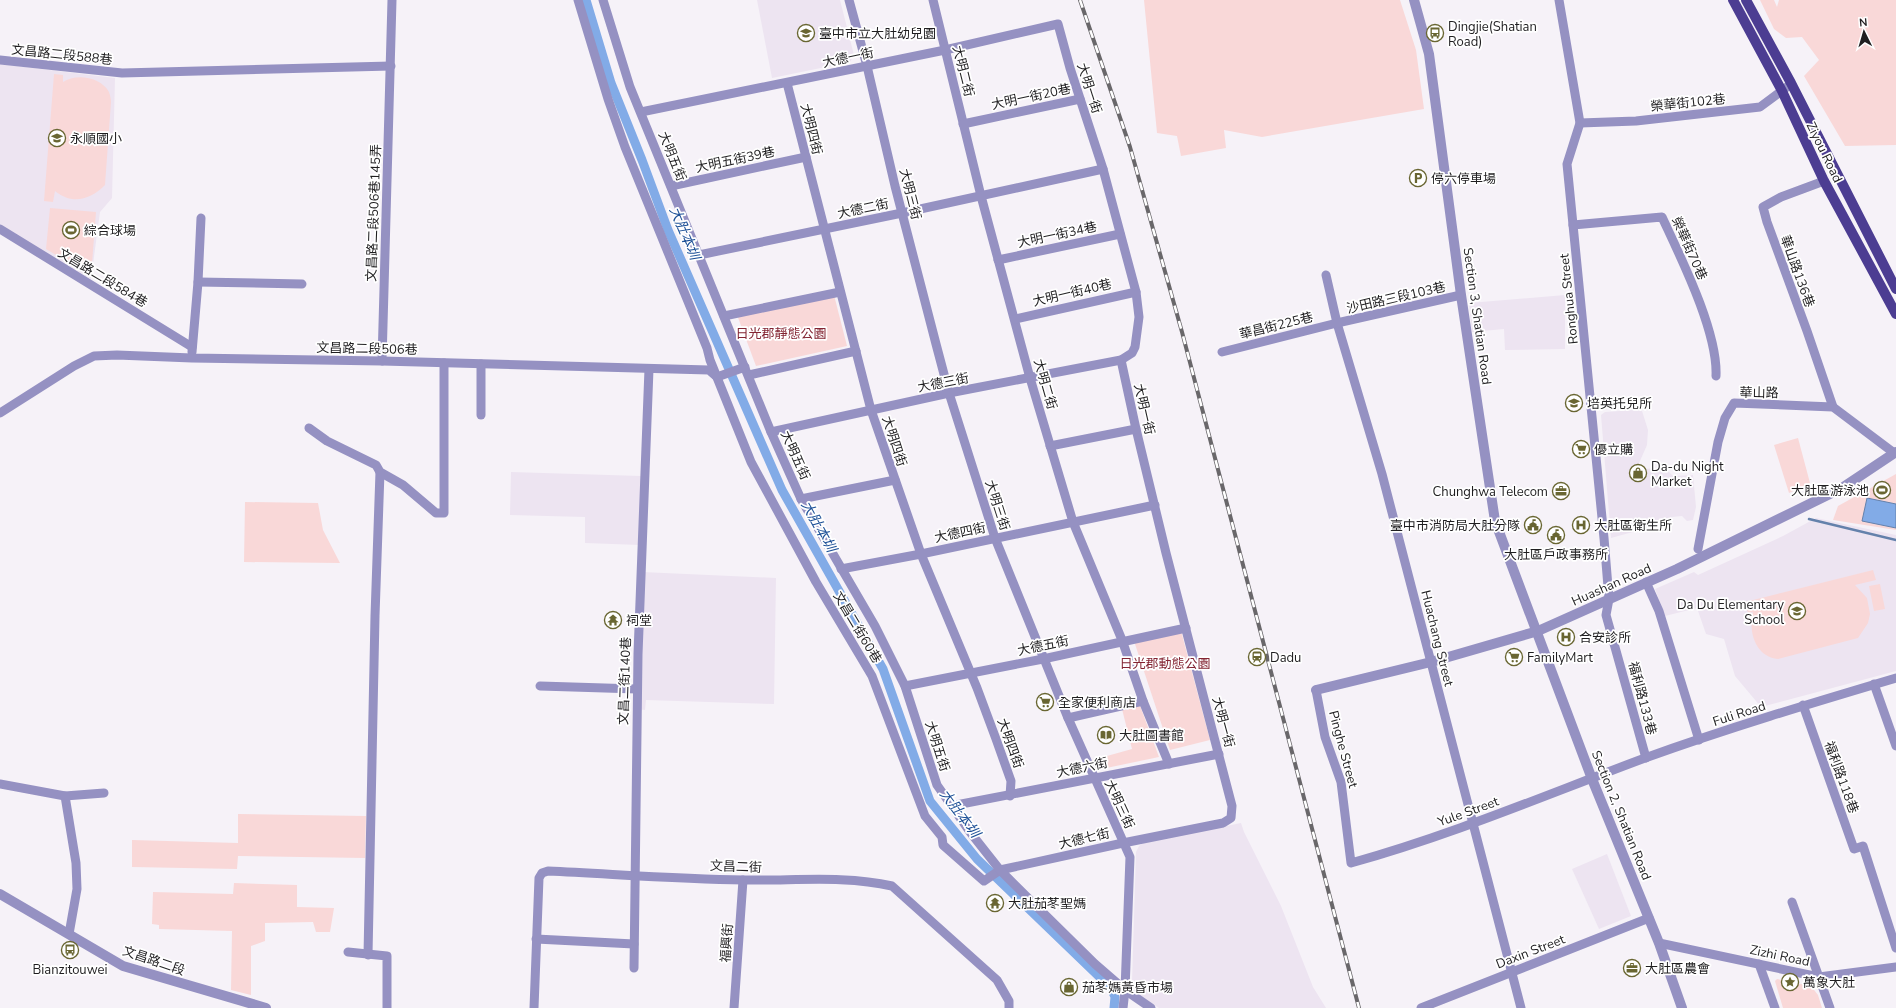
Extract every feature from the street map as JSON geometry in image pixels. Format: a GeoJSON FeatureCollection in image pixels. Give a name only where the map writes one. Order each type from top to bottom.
{"type":"FeatureCollection","features":[{"type":"Feature","properties":{"kind":"main road","name":"Ziyou Road"},"geometry":{"type":"LineString","coordinates":[[1733,0],[1782,91],[1824,181],[1896,314]]}},
{"type":"Feature","properties":{"kind":"main road","name":"Ziyou Road"},"geometry":{"type":"LineString","coordinates":[[1746,0],[1791,84],[1896,289]]}},
{"type":"Feature","properties":{"kind":"street","name":"文昌路二段506巷145弄"},"geometry":{"type":"LineString","coordinates":[[382,361],[392,0]]}},
{"type":"Feature","properties":{"kind":"street","name":"文昌二街60巷"},"geometry":{"type":"LineString","coordinates":[[578,0],[608,99],[620,133],[708,348],[710,360],[751,462],[816,582],[872,676],[925,816],[942,837],[943,845],[984,881],[1000,870]]}},
{"type":"Feature","properties":{"kind":"street","name":"大明五街"},"geometry":{"type":"LineString","coordinates":[[603,0],[630,87],[642,112],[771,432],[801,499],[875,626],[905,686],[937,785],[951,806],[1000,870],[1090,959],[1125,990],[1152,1008]]}},
{"type":"Feature","properties":{"kind":"street","name":"大明三街"},"geometry":{"type":"LineString","coordinates":[[849,0],[949,393],[995,538],[1043,659],[1093,778],[1130,857],[1125,990],[1122,1008]]}},
{"type":"Feature","properties":{"kind":"street","name":"大明二街"},"geometry":{"type":"LineString","coordinates":[[933,0],[998,260],[1030,378],[1073,522],[1122,640],[1143,700],[1169,764]]}},
{"type":"Feature","properties":{"kind":"street","name":"Section 3, Shatian Road"},"geometry":{"type":"LineString","coordinates":[[1414,0],[1429,54],[1461,296],[1495,522],[1538,631]]}},
{"type":"Feature","properties":{"kind":"street","name":"Ronghua Street"},"geometry":{"type":"LineString","coordinates":[[1559,0],[1580,123],[1567,164],[1593,412],[1609,599]]}},
{"type":"Feature","properties":{"kind":"street","name":"大德一街"},"geometry":{"type":"LineString","coordinates":[[642,112],[945,50],[1058,24]]}},
{"type":"Feature","properties":{"kind":"street","name":"大明一街"},"geometry":{"type":"LineString","coordinates":[[1058,24],[1080,99],[1103,168],[1136,292],[1138,317],[1135,347],[1132,353],[1122,360],[1136,429],[1232,806]]}},
{"type":"Feature","properties":{"kind":"street","name":"文昌路二段588巷"},"geometry":{"type":"LineString","coordinates":[[0,60],[122,73],[391,66]]}},
{"type":"Feature","properties":{"kind":"street","name":"大明四街"},"geometry":{"type":"LineString","coordinates":[[787,83],[871,410],[921,554],[969,672],[977,688],[1011,781],[1010,796]]}},
{"type":"Feature","properties":{"kind":"street","name":"榮華街102巷"},"geometry":{"type":"LineString","coordinates":[[1580,123],[1636,121],[1760,107],[1791,84]]}},
{"type":"Feature","properties":{"kind":"street","name":"大明一街20巷"},"geometry":{"type":"LineString","coordinates":[[963,124],[1080,99]]}},
{"type":"Feature","properties":{"kind":"street","name":"大明五街39巷"},"geometry":{"type":"LineString","coordinates":[[671,186],[806,157]]}},
{"type":"Feature","properties":{"kind":"street","name":"大德二街"},"geometry":{"type":"LineString","coordinates":[[699,255],[981,196],[1103,168]]}},
{"type":"Feature","properties":{"kind":"street","name":"華山路136巷"},"geometry":{"type":"LineString","coordinates":[[1824,181],[1781,197],[1763,206],[1766,222],[1807,331],[1833,407]]}},
{"type":"Feature","properties":{"kind":"street","name":"榮華街70巷"},"geometry":{"type":"LineString","coordinates":[[1573,224],[1662,217],[1681,260],[1707,327],[1717,365],[1716,376]]}},
{"type":"Feature","properties":{"kind":"street"},"geometry":{"type":"LineString","coordinates":[[192,358],[201,218]]}},
{"type":"Feature","properties":{"kind":"street","name":"文昌路二段584巷"},"geometry":{"type":"LineString","coordinates":[[0,229],[192,347]]}},
{"type":"Feature","properties":{"kind":"street","name":"大明一街34巷"},"geometry":{"type":"LineString","coordinates":[[998,260],[1120,234]]}},
{"type":"Feature","properties":{"kind":"street","name":"Huachang Street"},"geometry":{"type":"LineString","coordinates":[[1326,275],[1337,324],[1382,474],[1521,1008]]}},
{"type":"Feature","properties":{"kind":"street"},"geometry":{"type":"LineString","coordinates":[[198,282],[302,284]]}},
{"type":"Feature","properties":{"kind":"street"},"geometry":{"type":"LineString","coordinates":[[724,316],[840,292]]}},
{"type":"Feature","properties":{"kind":"street","name":"大明一街40巷"},"geometry":{"type":"LineString","coordinates":[[1015,319],[1136,292]]}},
{"type":"Feature","properties":{"kind":"street","name":"沙田路三段103巷"},"geometry":{"type":"LineString","coordinates":[[1337,324],[1461,296]]}},
{"type":"Feature","properties":{"kind":"street","name":"華昌街225巷"},"geometry":{"type":"LineString","coordinates":[[1222,352],[1337,324]]}},
{"type":"Feature","properties":{"kind":"street"},"geometry":{"type":"LineString","coordinates":[[717,377],[856,351]]}},
{"type":"Feature","properties":{"kind":"street","name":"文昌路二段506巷"},"geometry":{"type":"LineString","coordinates":[[0,413],[74,366],[94,356],[117,355],[192,358],[382,361],[709,370],[717,377]]}},
{"type":"Feature","properties":{"kind":"street","name":"大德三街"},"geometry":{"type":"LineString","coordinates":[[771,432],[949,393],[1122,360]]}},
{"type":"Feature","properties":{"kind":"street"},"geometry":{"type":"LineString","coordinates":[[309,428],[327,441],[376,465],[380,472],[403,485],[436,513],[444,513],[444,363]]}},
{"type":"Feature","properties":{"kind":"street"},"geometry":{"type":"LineString","coordinates":[[481,364],[481,415]]}},
{"type":"Feature","properties":{"kind":"street","name":"文昌二街140巷"},"geometry":{"type":"LineString","coordinates":[[634,968],[637,689],[649,369]]}},
{"type":"Feature","properties":{"kind":"street","name":"華山路"},"geometry":{"type":"LineString","coordinates":[[1698,549],[1718,442],[1725,418],[1734,403],[1833,407]]}},
{"type":"Feature","properties":{"kind":"street"},"geometry":{"type":"LineString","coordinates":[[1833,407],[1895,453]]}},
{"type":"Feature","properties":{"kind":"street"},"geometry":{"type":"LineString","coordinates":[[1050,446],[1136,429]]}},
{"type":"Feature","properties":{"kind":"street","name":"Huashan Road"},"geometry":{"type":"LineString","coordinates":[[1316,690],[1431,662],[1538,631],[1646,582],[1842,488],[1895,453]]}},
{"type":"Feature","properties":{"kind":"street"},"geometry":{"type":"LineString","coordinates":[[368,955],[375,624],[380,472]]}},
{"type":"Feature","properties":{"kind":"street"},"geometry":{"type":"LineString","coordinates":[[801,499],[895,480]]}},
{"type":"Feature","properties":{"kind":"street","name":"大德四街"},"geometry":{"type":"LineString","coordinates":[[841,569],[921,554],[1155,505]]}},
{"type":"Feature","properties":{"kind":"street"},"geometry":{"type":"LineString","coordinates":[[1646,582],[1659,611],[1699,740]]}},
{"type":"Feature","properties":{"kind":"street","name":"福利路133巷"},"geometry":{"type":"LineString","coordinates":[[1609,599],[1606,615],[1646,758]]}},
{"type":"Feature","properties":{"kind":"street","name":"大德五街"},"geometry":{"type":"LineString","coordinates":[[905,686],[969,672],[1043,659],[1122,640],[1186,628]]}},
{"type":"Feature","properties":{"kind":"street","name":"Section 2, Shatian Road"},"geometry":{"type":"LineString","coordinates":[[1538,631],[1592,779],[1659,943],[1682,1008]]}},
{"type":"Feature","properties":{"kind":"street","name":"Fuli Road"},"geometry":{"type":"LineString","coordinates":[[1592,779],[1646,758],[1803,705],[1896,678]]}},
{"type":"Feature","properties":{"kind":"street"},"geometry":{"type":"LineString","coordinates":[[1874,684],[1896,746]]}},
{"type":"Feature","properties":{"kind":"street"},"geometry":{"type":"LineString","coordinates":[[540,686],[637,689]]}},
{"type":"Feature","properties":{"kind":"street","name":"Pinghe Street"},"geometry":{"type":"LineString","coordinates":[[1316,690],[1325,737],[1341,782],[1351,863]]}},
{"type":"Feature","properties":{"kind":"street"},"geometry":{"type":"LineString","coordinates":[[1068,718],[1143,700]]}},
{"type":"Feature","properties":{"kind":"street","name":"福利路118巷"},"geometry":{"type":"LineString","coordinates":[[1803,705],[1854,849],[1863,846],[1896,948]]}},
{"type":"Feature","properties":{"kind":"street","name":"大德六街"},"geometry":{"type":"LineString","coordinates":[[951,806],[1010,796],[1093,778],[1219,754]]}},
{"type":"Feature","properties":{"kind":"street","name":"Yule Street"},"geometry":{"type":"LineString","coordinates":[[1351,863],[1390,852],[1592,779]]}},
{"type":"Feature","properties":{"kind":"street"},"geometry":{"type":"LineString","coordinates":[[0,784],[65,796],[104,793]]}},
{"type":"Feature","properties":{"kind":"street"},"geometry":{"type":"LineString","coordinates":[[65,796],[76,863],[77,889],[69,934]]}},
{"type":"Feature","properties":{"kind":"street","name":"大德七街"},"geometry":{"type":"LineString","coordinates":[[1000,870],[1223,823],[1231,818],[1232,806]]}},
{"type":"Feature","properties":{"kind":"street","name":"文昌二街"},"geometry":{"type":"LineString","coordinates":[[534,1008],[539,878],[542,873],[548,870],[743,880],[828,880],[871,882],[892,886],[997,980],[1009,1001],[1009,1008]]}},
{"type":"Feature","properties":{"kind":"street","name":"福興街"},"geometry":{"type":"LineString","coordinates":[[734,1008],[743,880]]}},
{"type":"Feature","properties":{"kind":"street","name":"文昌路二段"},"geometry":{"type":"LineString","coordinates":[[0,894],[123,966],[266,1008]]}},
{"type":"Feature","properties":{"kind":"street"},"geometry":{"type":"LineString","coordinates":[[1792,902],[1830,1008]]}},
{"type":"Feature","properties":{"kind":"street","name":"Daxin Street"},"geometry":{"type":"LineString","coordinates":[[1421,1008],[1649,918]]}},
{"type":"Feature","properties":{"kind":"street"},"geometry":{"type":"LineString","coordinates":[[536,939],[634,944]]}},
{"type":"Feature","properties":{"kind":"street","name":"Zizhi Road"},"geometry":{"type":"LineString","coordinates":[[1659,943],[1819,977],[1896,967]]}},
{"type":"Feature","properties":{"kind":"street"},"geometry":{"type":"LineString","coordinates":[[348,952],[387,956],[387,1008]]}},
{"type":"Feature","properties":{"kind":"street"},"geometry":{"type":"LineString","coordinates":[[1759,964],[1775,1008]]}},
{"type":"Feature","properties":{"kind":"shaded area","name":"臺中市立大肚幼兒園"},"geometry":{"type":"Polygon","coordinates":[[[757,0],[840,0],[854,55],[850,62],[772,78],[757,0]]]}},
{"type":"Feature","properties":{"kind":"shaded area","name":"永順國小"},"geometry":{"type":"Polygon","coordinates":[[[0,64],[115,78],[112,198],[100,212],[91,279],[0,226],[0,64]]]}},
{"type":"Feature","properties":{"kind":"shaded area"},"geometry":{"type":"Polygon","coordinates":[[[1565,295],[1565,349],[1505,350],[1504,329],[1472,332],[1469,303],[1565,295]]]}},
{"type":"Feature","properties":{"kind":"shaded area","name":"Da-du Night Market"},"geometry":{"type":"Polygon","coordinates":[[[1634,410],[1642,411],[1648,430],[1647,445],[1636,470],[1664,467],[1673,476],[1693,475],[1696,507],[1693,520],[1687,521],[1682,516],[1672,517],[1669,522],[1611,538],[1601,415],[1605,412],[1634,410]]]}},
{"type":"Feature","properties":{"kind":"shaded area"},"geometry":{"type":"Polygon","coordinates":[[[511,472],[641,476],[640,545],[585,543],[585,517],[510,515],[511,472]]]}},
{"type":"Feature","properties":{"kind":"shaded area","name":"Da Du Elementary School"},"geometry":{"type":"Polygon","coordinates":[[[1816,518],[1896,535],[1896,671],[1761,707],[1735,676],[1724,639],[1706,634],[1697,608],[1665,616],[1655,589],[1694,572],[1698,575],[1783,536],[1816,518]]]}},
{"type":"Feature","properties":{"kind":"shaded area"},"geometry":{"type":"Polygon","coordinates":[[[642,572],[776,578],[774,704],[646,700],[645,710],[637,709],[642,572]]]}},
{"type":"Feature","properties":{"kind":"shaded area"},"geometry":{"type":"Polygon","coordinates":[[[1241,823],[1244,832],[1281,906],[1313,987],[1326,1008],[1159,1008],[1139,995],[1132,982],[1136,852],[1139,846],[1143,843],[1241,823]]]}},
{"type":"Feature","properties":{"kind":"shaded area"},"geometry":{"type":"Polygon","coordinates":[[[1607,854],[1631,916],[1599,929],[1572,869],[1607,854]]]}},
{"type":"Feature","properties":{"kind":"green space"},"geometry":{"type":"Polygon","coordinates":[[[1144,0],[1400,0],[1416,50],[1424,109],[1262,137],[1224,130],[1226,148],[1181,156],[1177,136],[1157,133],[1144,0]]]}},
{"type":"Feature","properties":{"kind":"green space"},"geometry":{"type":"Polygon","coordinates":[[[1760,0],[1774,0],[1777,7],[1779,0],[1896,0],[1896,145],[1845,146],[1804,76],[1819,60],[1802,37],[1786,38],[1774,29],[1760,0]]]}},
{"type":"Feature","properties":{"kind":"green space"},"geometry":{"type":"Polygon","coordinates":[[[54,74],[63,75],[63,82],[68,79],[81,77],[94,80],[105,87],[109,92],[111,102],[105,185],[93,194],[81,199],[68,198],[55,191],[53,202],[44,201],[54,74]]]}},
{"type":"Feature","properties":{"kind":"green space","name":"綜合球場"},"geometry":{"type":"Polygon","coordinates":[[[50,208],[96,212],[91,276],[46,249],[50,208]]]}},
{"type":"Feature","properties":{"kind":"green space","name":"日光郡靜態公園"},"geometry":{"type":"Polygon","coordinates":[[[834,295],[847,346],[756,366],[737,315],[834,295]]]}},
{"type":"Feature","properties":{"kind":"green space"},"geometry":{"type":"Polygon","coordinates":[[[1798,438],[1810,483],[1789,493],[1774,445],[1798,438]]]}},
{"type":"Feature","properties":{"kind":"green space","name":"大肚區游泳池"},"geometry":{"type":"Polygon","coordinates":[[[1896,474],[1896,530],[1833,520],[1838,506],[1896,474]]]}},
{"type":"Feature","properties":{"kind":"green space"},"geometry":{"type":"Polygon","coordinates":[[[245,502],[318,503],[323,530],[340,563],[244,562],[245,502]]]}},
{"type":"Feature","properties":{"kind":"green space"},"geometry":{"type":"Polygon","coordinates":[[[1873,570],[1876,580],[1855,585],[1867,598],[1870,614],[1868,623],[1858,638],[1778,659],[1770,657],[1764,653],[1755,642],[1752,627],[1753,612],[1748,613],[1745,602],[1873,570]]]}},
{"type":"Feature","properties":{"kind":"green space"},"geometry":{"type":"Polygon","coordinates":[[[1880,584],[1885,609],[1874,611],[1869,586],[1880,584]]]}},
{"type":"Feature","properties":{"kind":"green space","name":"日光郡動態公園"},"geometry":{"type":"Polygon","coordinates":[[[1181,631],[1210,740],[1170,750],[1134,641],[1181,631]]]}},
{"type":"Feature","properties":{"kind":"green space"},"geometry":{"type":"Polygon","coordinates":[[[1139,703],[1159,757],[1092,771],[1089,761],[1132,749],[1122,709],[1139,703]]]}},
{"type":"Feature","properties":{"kind":"green space"},"geometry":{"type":"Polygon","coordinates":[[[238,814],[366,816],[365,858],[238,856],[237,869],[132,867],[132,840],[238,843],[238,814]]]}},
{"type":"Feature","properties":{"kind":"green space"},"geometry":{"type":"Polygon","coordinates":[[[234,883],[297,885],[297,907],[334,908],[330,932],[316,932],[313,922],[265,923],[265,941],[251,946],[251,995],[231,990],[232,931],[159,929],[159,925],[152,924],[153,892],[233,894],[234,883]]]}},
{"type":"Feature","properties":{"kind":"green space"},"geometry":{"type":"Polygon","coordinates":[[[1777,979],[1811,986],[1818,995],[1822,1008],[1783,1008],[1775,981],[1777,979]]]}},
{"type":"Feature","properties":{"kind":"water"},"geometry":{"type":"Polygon","coordinates":[[[1867,498],[1896,504],[1896,528],[1862,521],[1867,498]]]}},
{"type":"Feature","properties":{"kind":"waterway","name":"大肚本圳"},"geometry":{"type":"LineString","coordinates":[[586,0],[611,83],[668,230],[782,490],[883,669],[930,801],[977,859],[1111,988],[1115,997],[1114,1008]]}},
{"type":"Feature","properties":{"kind":"waterway"},"geometry":{"type":"LineString","coordinates":[[1809,519],[1896,540]]}},
{"type":"Feature","properties":{"kind":"railway"},"geometry":{"type":"LineString","coordinates":[[1080,0],[1130,147],[1182,332],[1359,1008]]}},
{"type":"Feature","properties":{"kind":"place","name":"臺中市立大肚幼兒園"},"geometry":{"type":"Point","coordinates":[806,33]}},
{"type":"Feature","properties":{"kind":"place","name":"Dingjie(Shatian Road)"},"geometry":{"type":"Point","coordinates":[1435,33]}},
{"type":"Feature","properties":{"kind":"place","name":"永順國小"},"geometry":{"type":"Point","coordinates":[57,138]}},
{"type":"Feature","properties":{"kind":"place","name":"停六停車場"},"geometry":{"type":"Point","coordinates":[1418,178]}},
{"type":"Feature","properties":{"kind":"place","name":"綜合球場"},"geometry":{"type":"Point","coordinates":[71,230]}},
{"type":"Feature","properties":{"kind":"place","name":"培英托兒所"},"geometry":{"type":"Point","coordinates":[1574,403]}},
{"type":"Feature","properties":{"kind":"place","name":"優立購"},"geometry":{"type":"Point","coordinates":[1581,449]}},
{"type":"Feature","properties":{"kind":"place","name":"Da-du Night Market"},"geometry":{"type":"Point","coordinates":[1638,473]}},
{"type":"Feature","properties":{"kind":"place","name":"大肚區游泳池"},"geometry":{"type":"Point","coordinates":[1882,490]}},
{"type":"Feature","properties":{"kind":"place","name":"Chunghwa Telecom"},"geometry":{"type":"Point","coordinates":[1561,491]}},
{"type":"Feature","properties":{"kind":"place","name":"臺中市消防局大肚分隊"},"geometry":{"type":"Point","coordinates":[1533,525]}},
{"type":"Feature","properties":{"kind":"place","name":"大肚區衛生所"},"geometry":{"type":"Point","coordinates":[1581,525]}},
{"type":"Feature","properties":{"kind":"place","name":"大肚區戶政事務所"},"geometry":{"type":"Point","coordinates":[1556,535]}},
{"type":"Feature","properties":{"kind":"place","name":"Da Du Elementary School"},"geometry":{"type":"Point","coordinates":[1797,611]}},
{"type":"Feature","properties":{"kind":"place","name":"祠堂"},"geometry":{"type":"Point","coordinates":[613,620]}},
{"type":"Feature","properties":{"kind":"place","name":"合安診所"},"geometry":{"type":"Point","coordinates":[1566,637]}},
{"type":"Feature","properties":{"kind":"place","name":"Dadu"},"geometry":{"type":"Point","coordinates":[1257,657]}},
{"type":"Feature","properties":{"kind":"place","name":"FamilyMart"},"geometry":{"type":"Point","coordinates":[1514,657]}},
{"type":"Feature","properties":{"kind":"place","name":"全家便利商店"},"geometry":{"type":"Point","coordinates":[1045,702]}},
{"type":"Feature","properties":{"kind":"place","name":"大肚圖書館"},"geometry":{"type":"Point","coordinates":[1106,735]}},
{"type":"Feature","properties":{"kind":"place","name":"大肚茄苳聖媽"},"geometry":{"type":"Point","coordinates":[995,903]}},
{"type":"Feature","properties":{"kind":"place","name":"Bianzitouwei"},"geometry":{"type":"Point","coordinates":[70,950]}},
{"type":"Feature","properties":{"kind":"place","name":"大肚區農會"},"geometry":{"type":"Point","coordinates":[1632,968]}},
{"type":"Feature","properties":{"kind":"place","name":"萬象大肚"},"geometry":{"type":"Point","coordinates":[1790,982]}},
{"type":"Feature","properties":{"kind":"place","name":"茄苳媽黃昏市場"},"geometry":{"type":"Point","coordinates":[1069,987]}}]}
